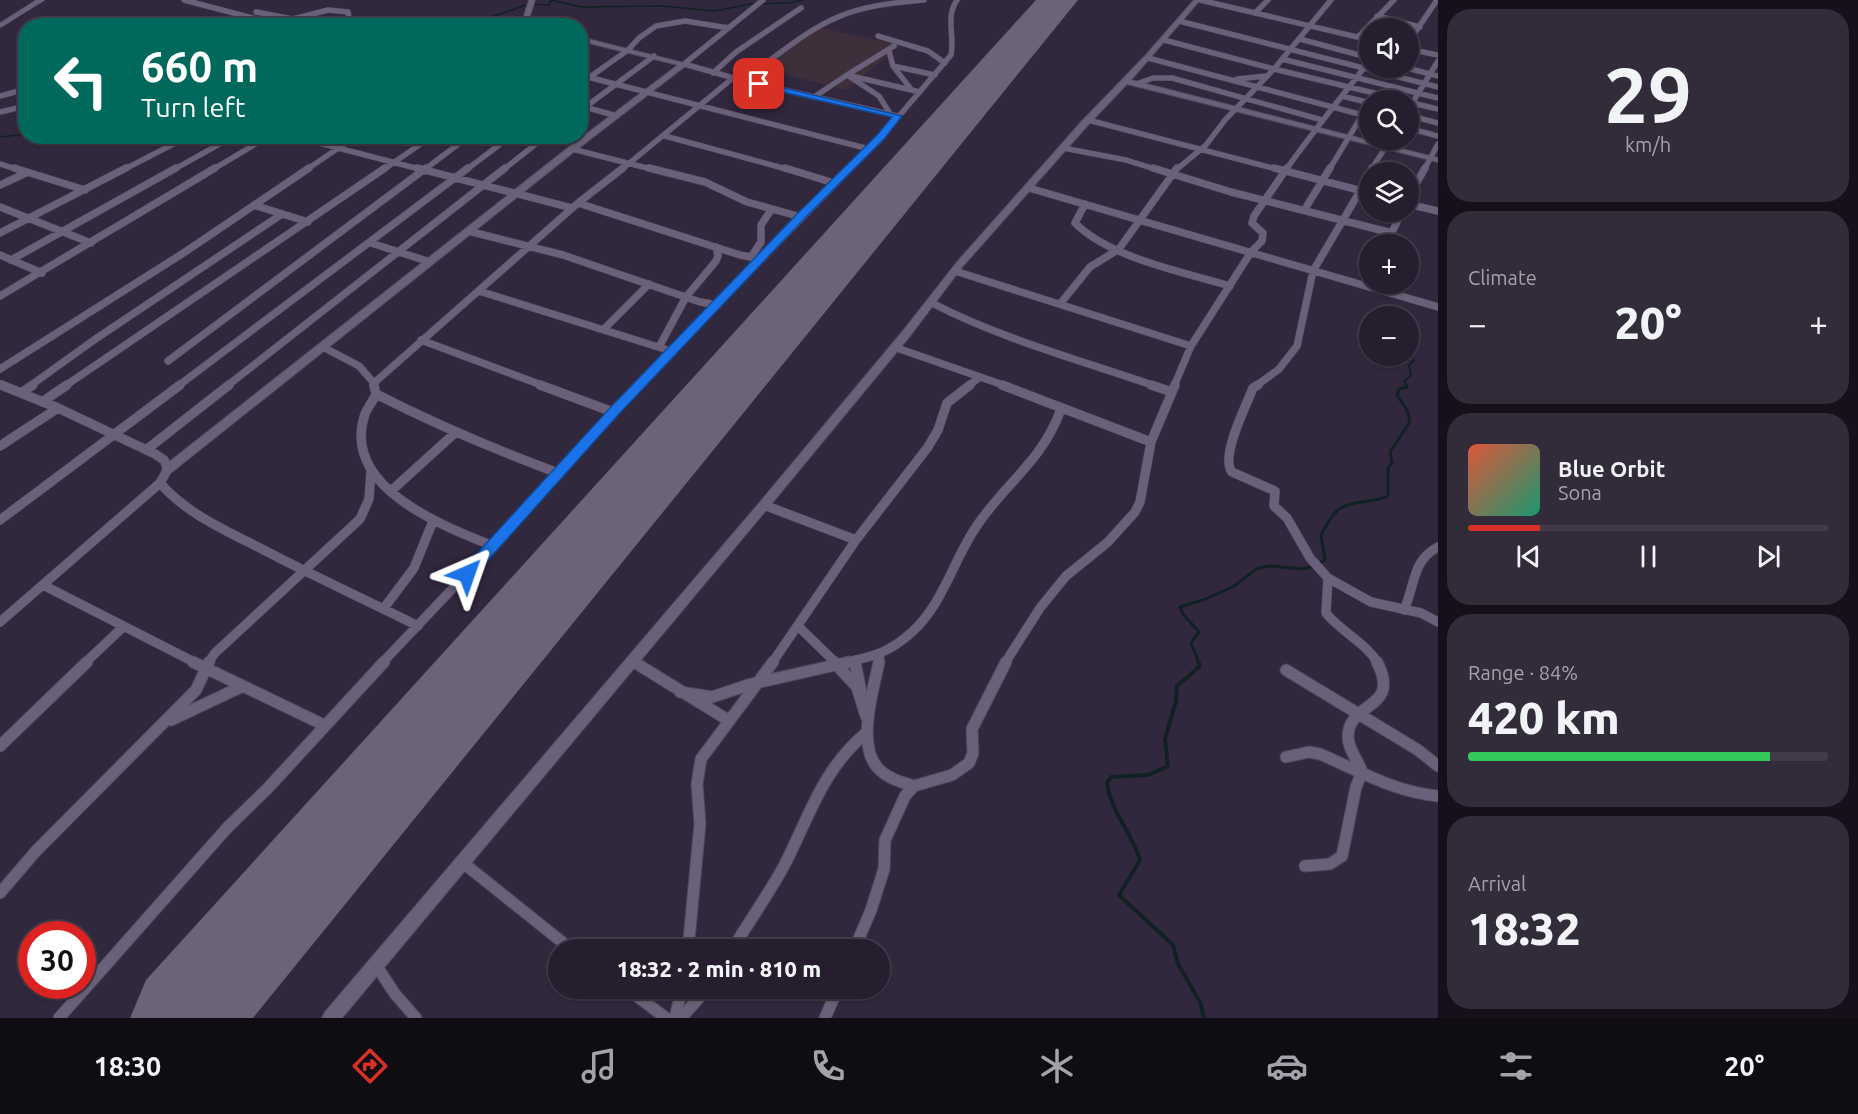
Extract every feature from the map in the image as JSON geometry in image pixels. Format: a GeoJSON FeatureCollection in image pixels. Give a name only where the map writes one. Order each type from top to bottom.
{"type":"FeatureCollection","features":[{"type":"Feature","properties":{"kind":"main road"},"geometry":{"type":"LineString","coordinates":[[0,20],[33,0]]}},
{"type":"Feature","properties":{"kind":"main road"},"geometry":{"type":"LineString","coordinates":[[0,26],[41,0]]}},
{"type":"Feature","properties":{"kind":"street"},"geometry":{"type":"LineString","coordinates":[[184,0],[253,18]]}},
{"type":"Feature","properties":{"kind":"street"},"geometry":{"type":"LineString","coordinates":[[588,137],[763,0]]}},
{"type":"Feature","properties":{"kind":"street"},"geometry":{"type":"LineString","coordinates":[[374,383],[575,206],[665,135],[697,106],[831,20],[870,7],[924,0]]}},
{"type":"Feature","properties":{"kind":"street"},"geometry":{"type":"LineString","coordinates":[[59,1018],[227,828],[268,788],[324,725],[493,546],[613,412],[718,305],[756,258],[869,149],[894,115],[935,75],[953,48],[949,13],[957,0]]}},
{"type":"Feature","properties":{"kind":"street"},"geometry":{"type":"LineString","coordinates":[[331,1018],[764,505],[955,271],[1088,120],[1130,82],[1198,0],[1358,37],[1394,0]]}},
{"type":"Feature","properties":{"kind":"street"},"geometry":{"type":"LineString","coordinates":[[1256,13],[1268,0]]}},
{"type":"Feature","properties":{"kind":"street"},"geometry":{"type":"LineString","coordinates":[[1060,304],[1090,267],[1119,249],[1142,220],[1172,175],[1184,162],[1202,149],[1235,109],[1300,39],[1331,0]]}},
{"type":"Feature","properties":{"kind":"street"},"geometry":{"type":"LineString","coordinates":[[1420,27],[1437,0]]}},
{"type":"Feature","properties":{"kind":"street"},"geometry":{"type":"LineString","coordinates":[[526,18],[532,2]]}},
{"type":"Feature","properties":{"kind":"street"},"geometry":{"type":"LineString","coordinates":[[713,73],[736,52],[801,8]]}},
{"type":"Feature","properties":{"kind":"street"},"geometry":{"type":"LineString","coordinates":[[297,18],[326,10],[340,10],[348,12],[349,18]]}},
{"type":"Feature","properties":{"kind":"street"},"geometry":{"type":"LineString","coordinates":[[256,12],[288,18]]}},
{"type":"Feature","properties":{"kind":"street"},"geometry":{"type":"LineString","coordinates":[[1377,16],[1385,18]]}},
{"type":"Feature","properties":{"kind":"street"},"geometry":{"type":"LineString","coordinates":[[590,77],[628,50],[639,38],[656,26],[681,21],[729,28]]}},
{"type":"Feature","properties":{"kind":"street"},"geometry":{"type":"LineString","coordinates":[[1179,21],[1359,67]]}},
{"type":"Feature","properties":{"kind":"street"},"geometry":{"type":"LineString","coordinates":[[878,36],[928,51],[945,63]]}},
{"type":"Feature","properties":{"kind":"street"},"geometry":{"type":"LineString","coordinates":[[1300,39],[1359,56]]}},
{"type":"Feature","properties":{"kind":"street"},"geometry":{"type":"LineString","coordinates":[[1164,40],[1365,90]]}},
{"type":"Feature","properties":{"kind":"street"},"geometry":{"type":"LineString","coordinates":[[588,41],[737,79],[894,115]]}},
{"type":"Feature","properties":{"kind":"street"},"geometry":{"type":"LineString","coordinates":[[814,97],[861,66],[875,62],[894,46]]}},
{"type":"Feature","properties":{"kind":"street"},"geometry":{"type":"LineString","coordinates":[[889,51],[893,66],[917,92]]}},
{"type":"Feature","properties":{"kind":"street"},"geometry":{"type":"LineString","coordinates":[[1419,51],[1438,55]]}},
{"type":"Feature","properties":{"kind":"street"},"geometry":{"type":"LineString","coordinates":[[588,104],[654,56]]}},
{"type":"Feature","properties":{"kind":"street"},"geometry":{"type":"LineString","coordinates":[[1148,58],[1359,114]]}},
{"type":"Feature","properties":{"kind":"street"},"geometry":{"type":"LineString","coordinates":[[1282,59],[1438,98]]}},
{"type":"Feature","properties":{"kind":"street"},"geometry":{"type":"LineString","coordinates":[[1420,93],[1438,61]]}},
{"type":"Feature","properties":{"kind":"street"},"geometry":{"type":"LineString","coordinates":[[893,66],[935,75]]}},
{"type":"Feature","properties":{"kind":"street"},"geometry":{"type":"LineString","coordinates":[[1419,71],[1438,76]]}},
{"type":"Feature","properties":{"kind":"street"},"geometry":{"type":"LineString","coordinates":[[855,660],[867,728],[868,752],[876,767],[888,777],[914,786],[952,775],[969,763],[973,753],[972,729],[976,719],[1002,668],[1040,608],[1066,576],[1108,542],[1135,512],[1140,502],[1151,442],[1191,346],[1263,236],[1252,220],[1263,200],[1314,129],[1334,108],[1359,73]]}},
{"type":"Feature","properties":{"kind":"street"},"geometry":{"type":"LineString","coordinates":[[847,75],[917,92]]}},
{"type":"Feature","properties":{"kind":"street"},"geometry":{"type":"LineString","coordinates":[[847,75],[879,96],[894,115]]}},
{"type":"Feature","properties":{"kind":"street"},"geometry":{"type":"LineString","coordinates":[[1229,80],[1267,76]]}},
{"type":"Feature","properties":{"kind":"street"},"geometry":{"type":"LineString","coordinates":[[590,77],[869,149]]}},
{"type":"Feature","properties":{"kind":"street"},"geometry":{"type":"LineString","coordinates":[[1130,82],[1167,77],[1322,120]]}},
{"type":"Feature","properties":{"kind":"street"},"geometry":{"type":"LineString","coordinates":[[1378,90],[1387,78]]}},
{"type":"Feature","properties":{"kind":"street"},"geometry":{"type":"LineString","coordinates":[[1405,78],[1438,87]]}},
{"type":"Feature","properties":{"kind":"street"},"geometry":{"type":"LineString","coordinates":[[1130,82],[1359,139]]}},
{"type":"Feature","properties":{"kind":"street"},"geometry":{"type":"LineString","coordinates":[[0,96],[18,92]]}},
{"type":"Feature","properties":{"kind":"street"},"geometry":{"type":"LineString","coordinates":[[1342,96],[1359,100]]}},
{"type":"Feature","properties":{"kind":"street"},"geometry":{"type":"LineString","coordinates":[[1419,104],[1438,110]]}},
{"type":"Feature","properties":{"kind":"street"},"geometry":{"type":"LineString","coordinates":[[0,111],[18,108]]}},
{"type":"Feature","properties":{"kind":"street"},"geometry":{"type":"LineString","coordinates":[[588,109],[617,116]]}},
{"type":"Feature","properties":{"kind":"street"},"geometry":{"type":"LineString","coordinates":[[1419,118],[1438,123]]}},
{"type":"Feature","properties":{"kind":"street"},"geometry":{"type":"LineString","coordinates":[[1088,120],[1359,191],[1313,271],[1297,346],[1279,369],[1253,388],[1228,453],[1228,467],[1239,476],[1275,491],[1274,506],[1287,518],[1310,558],[1328,578],[1371,602],[1421,613],[1438,622]]}},
{"type":"Feature","properties":{"kind":"street"},"geometry":{"type":"LineString","coordinates":[[1305,209],[1359,120]]}},
{"type":"Feature","properties":{"kind":"street"},"geometry":{"type":"LineString","coordinates":[[1419,131],[1438,136]]}},
{"type":"Feature","properties":{"kind":"street"},"geometry":{"type":"LineString","coordinates":[[665,135],[834,183]]}},
{"type":"Feature","properties":{"kind":"street"},"geometry":{"type":"LineString","coordinates":[[0,233],[174,144]]}},
{"type":"Feature","properties":{"kind":"street"},"geometry":{"type":"LineString","coordinates":[[11,260],[219,144]]}},
{"type":"Feature","properties":{"kind":"street"},"geometry":{"type":"LineString","coordinates":[[0,296],[256,144]]}},
{"type":"Feature","properties":{"kind":"street"},"geometry":{"type":"LineString","coordinates":[[320,144],[517,194],[575,206],[756,258]]}},
{"type":"Feature","properties":{"kind":"street"},"geometry":{"type":"LineString","coordinates":[[0,369],[345,144]]}},
{"type":"Feature","properties":{"kind":"street"},"geometry":{"type":"LineString","coordinates":[[42,402],[421,144]]}},
{"type":"Feature","properties":{"kind":"street"},"geometry":{"type":"LineString","coordinates":[[168,361],[458,144]]}},
{"type":"Feature","properties":{"kind":"street"},"geometry":{"type":"LineString","coordinates":[[0,520],[501,144]]}},
{"type":"Feature","properties":{"kind":"street"},"geometry":{"type":"LineString","coordinates":[[146,450],[536,144]]}},
{"type":"Feature","properties":{"kind":"street"},"geometry":{"type":"LineString","coordinates":[[0,622],[160,483],[168,469],[579,144]]}},
{"type":"Feature","properties":{"kind":"street"},"geometry":{"type":"LineString","coordinates":[[1419,182],[1434,159],[1438,144]]}},
{"type":"Feature","properties":{"kind":"street"},"geometry":{"type":"LineString","coordinates":[[1063,148],[1126,160],[1263,200],[1392,233],[1397,222]]}},
{"type":"Feature","properties":{"kind":"street"},"geometry":{"type":"LineString","coordinates":[[572,149],[705,182],[747,202],[801,217]]}},
{"type":"Feature","properties":{"kind":"street"},"geometry":{"type":"LineString","coordinates":[[1408,150],[1434,159]]}},
{"type":"Feature","properties":{"kind":"street"},"geometry":{"type":"LineString","coordinates":[[0,164],[85,190]]}},
{"type":"Feature","properties":{"kind":"street"},"geometry":{"type":"LineString","coordinates":[[0,185],[26,173]]}},
{"type":"Feature","properties":{"kind":"street"},"geometry":{"type":"LineString","coordinates":[[1029,188],[1359,283]]}},
{"type":"Feature","properties":{"kind":"street"},"geometry":{"type":"LineString","coordinates":[[1085,204],[1076,219],[1076,226],[1119,249],[1230,286]]}},
{"type":"Feature","properties":{"kind":"street"},"geometry":{"type":"LineString","coordinates":[[254,205],[308,222]]}},
{"type":"Feature","properties":{"kind":"street"},"geometry":{"type":"LineString","coordinates":[[0,207],[91,243]]}},
{"type":"Feature","properties":{"kind":"street"},"geometry":{"type":"LineString","coordinates":[[1419,207],[1438,211]]}},
{"type":"Feature","properties":{"kind":"street"},"geometry":{"type":"LineString","coordinates":[[756,258],[761,242],[761,225],[771,210]]}},
{"type":"Feature","properties":{"kind":"street"},"geometry":{"type":"LineString","coordinates":[[21,393],[104,333],[282,214]]}},
{"type":"Feature","properties":{"kind":"street"},"geometry":{"type":"LineString","coordinates":[[468,231],[531,246],[686,297],[718,305]]}},
{"type":"Feature","properties":{"kind":"street"},"geometry":{"type":"LineString","coordinates":[[371,243],[430,262]]}},
{"type":"Feature","properties":{"kind":"street"},"geometry":{"type":"LineString","coordinates":[[659,348],[671,321],[686,297],[716,261],[718,256],[716,247]]}},
{"type":"Feature","properties":{"kind":"street"},"geometry":{"type":"LineString","coordinates":[[0,255],[42,273]]}},
{"type":"Feature","properties":{"kind":"street"},"geometry":{"type":"LineString","coordinates":[[955,271],[1191,346]]}},
{"type":"Feature","properties":{"kind":"street"},"geometry":{"type":"LineString","coordinates":[[604,329],[649,284]]}},
{"type":"Feature","properties":{"kind":"street"},"geometry":{"type":"LineString","coordinates":[[479,291],[671,351]]}},
{"type":"Feature","properties":{"kind":"street"},"geometry":{"type":"LineString","coordinates":[[1396,294],[1438,307]]}},
{"type":"Feature","properties":{"kind":"street"},"geometry":{"type":"LineString","coordinates":[[930,302],[955,315],[1002,333],[1173,392]]}},
{"type":"Feature","properties":{"kind":"street"},"geometry":{"type":"LineString","coordinates":[[421,340],[613,412]]}},
{"type":"Feature","properties":{"kind":"street"},"geometry":{"type":"LineString","coordinates":[[323,347],[358,366],[372,377],[376,394],[456,432],[558,474]]}},
{"type":"Feature","properties":{"kind":"street"},"geometry":{"type":"LineString","coordinates":[[894,347],[1151,442]]}},
{"type":"Feature","properties":{"kind":"street"},"geometry":{"type":"LineString","coordinates":[[689,939],[700,824],[698,769],[701,759],[728,720],[759,683],[856,540],[934,437],[947,403],[980,377]]}},
{"type":"Feature","properties":{"kind":"street"},"geometry":{"type":"LineString","coordinates":[[0,384],[58,408],[146,450],[164,460],[168,469]]}},
{"type":"Feature","properties":{"kind":"street"},"geometry":{"type":"LineString","coordinates":[[0,893],[43,844],[196,690],[205,668],[222,646],[360,519],[369,499],[371,471],[362,446],[361,426],[365,413],[376,394]]}},
{"type":"Feature","properties":{"kind":"street"},"geometry":{"type":"LineString","coordinates":[[0,446],[58,408]]}},
{"type":"Feature","properties":{"kind":"street"},"geometry":{"type":"LineString","coordinates":[[680,692],[712,697],[835,663],[880,655],[899,644],[915,631],[934,606],[975,528],[1047,442],[1061,409]]}},
{"type":"Feature","properties":{"kind":"street"},"geometry":{"type":"LineString","coordinates":[[391,491],[456,432]]}},
{"type":"Feature","properties":{"kind":"street"},"geometry":{"type":"LineString","coordinates":[[371,471],[402,501],[433,520],[493,546]]}},
{"type":"Feature","properties":{"kind":"street"},"geometry":{"type":"LineString","coordinates":[[160,483],[164,492],[194,513],[226,531],[418,626]]}},
{"type":"Feature","properties":{"kind":"street"},"geometry":{"type":"LineString","coordinates":[[764,505],[856,540]]}},
{"type":"Feature","properties":{"kind":"street"},"geometry":{"type":"LineString","coordinates":[[384,608],[403,585],[424,548],[433,520]]}},
{"type":"Feature","properties":{"kind":"street"},"geometry":{"type":"LineString","coordinates":[[1404,610],[1412,595],[1417,563],[1425,554],[1438,547]]}},
{"type":"Feature","properties":{"kind":"street"},"geometry":{"type":"LineString","coordinates":[[1305,866],[1330,864],[1342,856],[1356,787],[1362,772],[1347,739],[1348,731],[1358,714],[1377,701],[1386,690],[1385,675],[1376,659],[1333,622],[1326,613],[1329,595],[1328,578]]}},
{"type":"Feature","properties":{"kind":"street"},"geometry":{"type":"LineString","coordinates":[[43,585],[205,668],[324,725]]}},
{"type":"Feature","properties":{"kind":"street"},"geometry":{"type":"LineString","coordinates":[[798,626],[835,663],[861,694]]}},
{"type":"Feature","properties":{"kind":"street"},"geometry":{"type":"LineString","coordinates":[[0,746],[123,627]]}},
{"type":"Feature","properties":{"kind":"street"},"geometry":{"type":"LineString","coordinates":[[739,939],[776,880],[830,773],[846,749],[867,728],[880,655]]}},
{"type":"Feature","properties":{"kind":"street"},"geometry":{"type":"LineString","coordinates":[[632,660],[728,720]]}},
{"type":"Feature","properties":{"kind":"street"},"geometry":{"type":"LineString","coordinates":[[1286,670],[1418,750],[1438,766]]}},
{"type":"Feature","properties":{"kind":"street"},"geometry":{"type":"LineString","coordinates":[[164,723],[243,686]]}},
{"type":"Feature","properties":{"kind":"street"},"geometry":{"type":"LineString","coordinates":[[1286,757],[1309,752],[1320,754],[1407,792],[1438,796]]}},
{"type":"Feature","properties":{"kind":"street"},"geometry":{"type":"LineString","coordinates":[[859,939],[872,910],[884,869],[885,840],[899,808],[914,786]]}},
{"type":"Feature","properties":{"kind":"street"},"geometry":{"type":"LineString","coordinates":[[462,861],[558,939]]}},
{"type":"Feature","properties":{"kind":"street"},"geometry":{"type":"LineString","coordinates":[[376,966],[395,994],[416,1018]]}},
{"type":"Feature","properties":{"kind":"street"},"geometry":{"type":"LineString","coordinates":[[641,999],[666,1018]]}},
{"type":"Feature","properties":{"kind":"street"},"geometry":{"type":"LineString","coordinates":[[675,1018],[679,999]]}},
{"type":"Feature","properties":{"kind":"street"},"geometry":{"type":"LineString","coordinates":[[681,1018],[698,999]]}},
{"type":"Feature","properties":{"kind":"street"},"geometry":{"type":"LineString","coordinates":[[825,1018],[833,999]]}},
{"type":"Feature","properties":{"kind":"shaded area"},"geometry":{"type":"Polygon","coordinates":[[[821,28],[900,45],[847,90],[767,70],[790,46],[821,28]]]}},
{"type":"Feature","properties":{"kind":"waterway"},"geometry":{"type":"LineString","coordinates":[[489,18],[529,4],[549,5],[551,0],[581,7],[661,6],[715,11],[750,4],[788,3],[803,0]]}},
{"type":"Feature","properties":{"kind":"waterway"},"geometry":{"type":"LineString","coordinates":[[0,137],[18,135]]}},
{"type":"Feature","properties":{"kind":"waterway"},"geometry":{"type":"LineString","coordinates":[[1407,386],[1404,381],[1411,376],[1409,366]]}},
{"type":"Feature","properties":{"kind":"waterway"},"geometry":{"type":"LineString","coordinates":[[1199,663],[1191,643],[1199,632],[1183,614],[1180,607],[1206,599],[1234,586],[1258,568],[1270,566],[1303,569],[1318,565],[1325,559],[1321,535],[1335,513],[1348,505],[1388,496],[1388,468],[1392,463],[1390,452],[1410,422],[1407,410],[1397,395],[1399,389],[1407,387],[1406,385]]}},
{"type":"Feature","properties":{"kind":"waterway"},"geometry":{"type":"LineString","coordinates":[[1198,662],[1200,666],[1177,686],[1176,701],[1165,739],[1168,766],[1148,775],[1111,777],[1107,783],[1117,813],[1140,860],[1119,895],[1173,945],[1178,964],[1200,1002],[1204,1018]]}},
{"type":"Feature","properties":{"kind":"runway"},"geometry":{"type":"LineString","coordinates":[[184,1018],[1058,0]]}},
{"type":"Feature","properties":{"kind":"route"},"geometry":{"type":"LineString","coordinates":[[467,574],[613,412],[882,136],[898,116],[759,84]]}}]}
